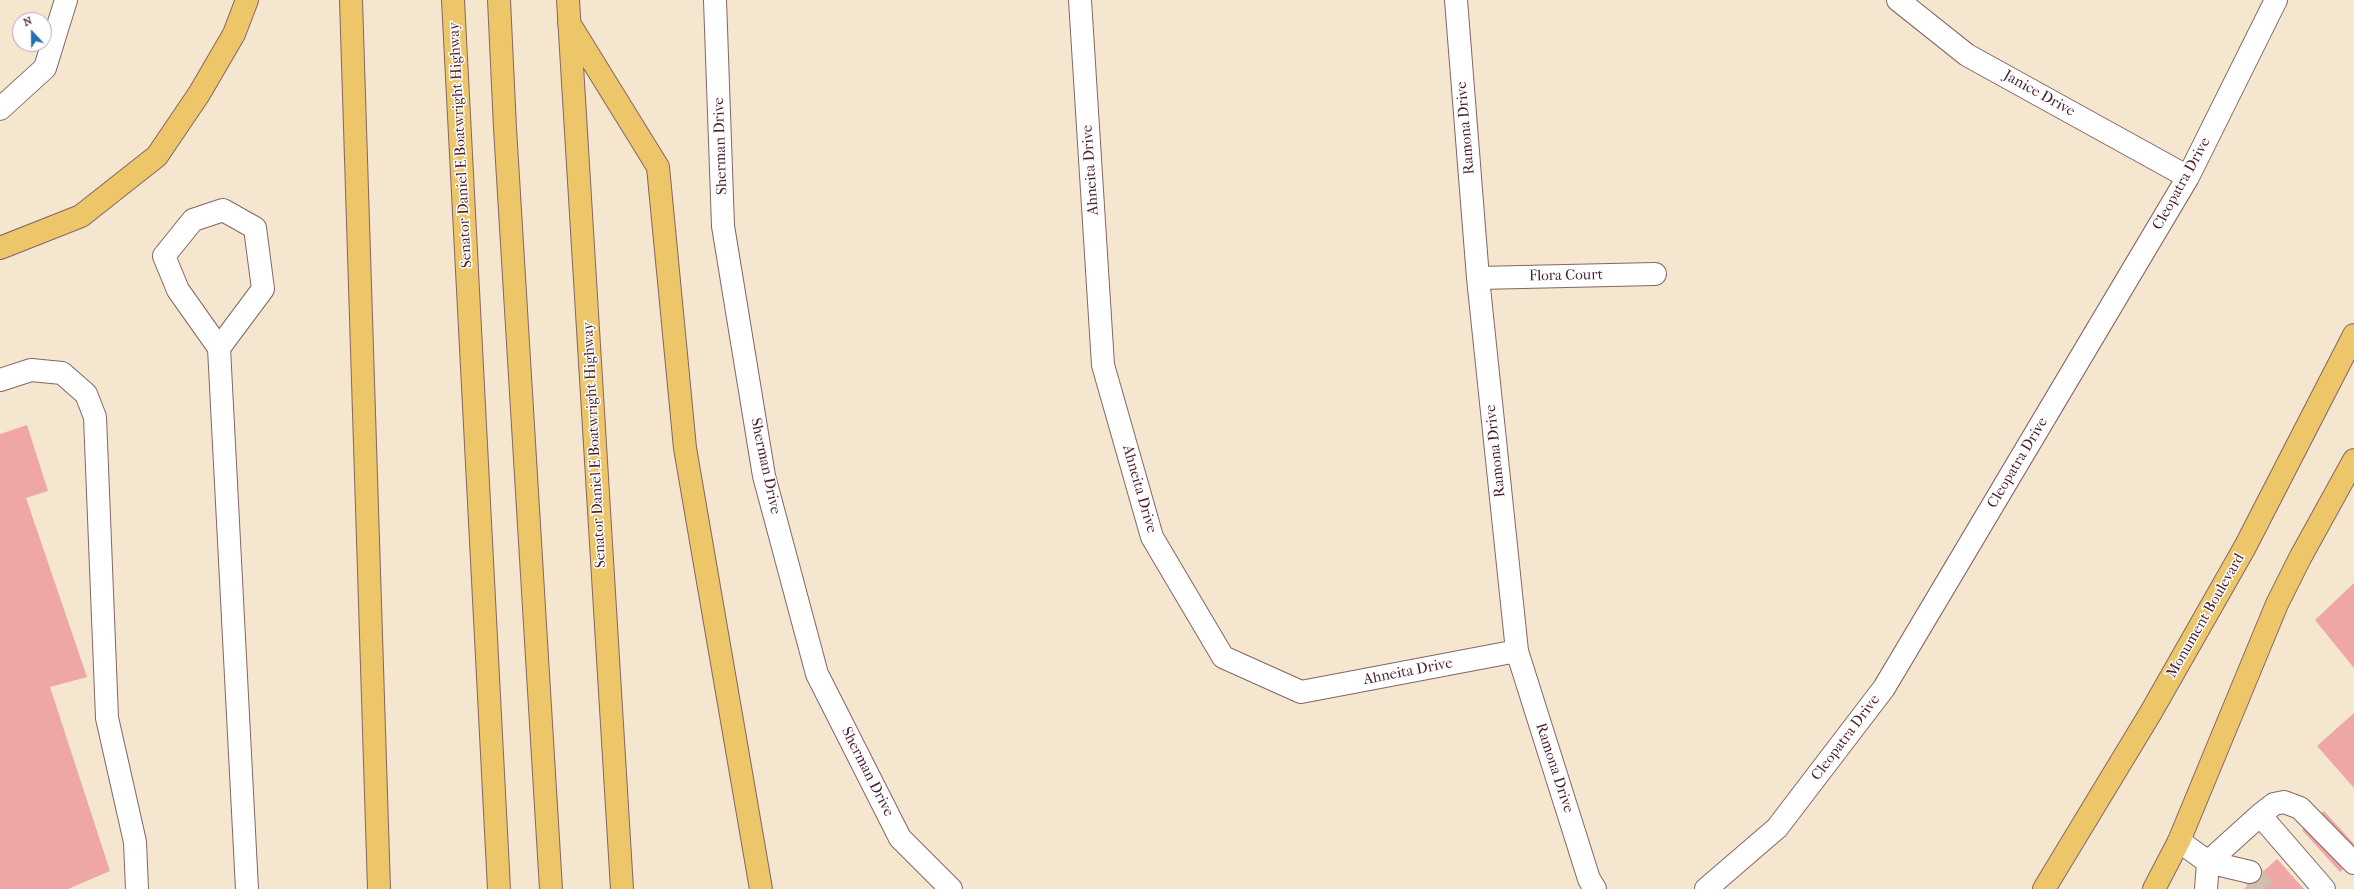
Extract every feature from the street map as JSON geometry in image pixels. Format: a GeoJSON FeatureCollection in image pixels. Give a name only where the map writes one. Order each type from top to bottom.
{"type":"FeatureCollection","features":[{"type":"Feature","properties":{"kind":"main road"},"geometry":{"type":"LineString","coordinates":[[0,248],[81,216],[158,156],[211,74],[234,34],[247,0]]}},
{"type":"Feature","properties":{"kind":"main road"},"geometry":{"type":"LineString","coordinates":[[351,0],[379,889]]}},
{"type":"Feature","properties":{"kind":"main road","name":"Senator Daniel E Boatwright Highway"},"geometry":{"type":"LineString","coordinates":[[453,0],[499,889]]}},
{"type":"Feature","properties":{"kind":"main road"},"geometry":{"type":"LineString","coordinates":[[499,0],[505,128],[551,889]]}},
{"type":"Feature","properties":{"kind":"main road","name":"Senator Daniel E Boatwright Highway"},"geometry":{"type":"LineString","coordinates":[[568,0],[622,889]]}},
{"type":"Feature","properties":{"kind":"main road"},"geometry":{"type":"LineString","coordinates":[[569,23],[658,167],[684,448],[761,889]]}},
{"type":"Feature","properties":{"kind":"main road","name":"Monument Boulevard"},"geometry":{"type":"LineString","coordinates":[[2044,889],[2150,714],[2245,547],[2354,335]]}},
{"type":"Feature","properties":{"kind":"main road"},"geometry":{"type":"LineString","coordinates":[[2154,889],[2179,841],[2277,604],[2300,558],[2354,460]]}},
{"type":"Feature","properties":{"kind":"street"},"geometry":{"type":"LineString","coordinates":[[0,109],[45,68],[66,0]]}},
{"type":"Feature","properties":{"kind":"street","name":"Sherman Drive"},"geometry":{"type":"LineString","coordinates":[[715,0],[724,226],[764,476],[774,514],[817,674],[900,838],[951,889]]}},
{"type":"Feature","properties":{"kind":"street","name":"Ahneita Drive"},"geometry":{"type":"LineString","coordinates":[[1080,0],[1103,365],[1152,537],[1223,657],[1301,692],[1517,651]]}},
{"type":"Feature","properties":{"kind":"street","name":"Ramona Drive"},"geometry":{"type":"LineString","coordinates":[[1456,0],[1478,278],[1517,651],[1589,879],[1595,889]]}},
{"type":"Feature","properties":{"kind":"street","name":"Janice Drive"},"geometry":{"type":"LineString","coordinates":[[1898,0],[1968,55],[2188,176]]}},
{"type":"Feature","properties":{"kind":"street","name":"Cleopatra Drive"},"geometry":{"type":"LineString","coordinates":[[1706,889],[1777,828],[1884,688],[2188,176],[2276,0]]}},
{"type":"Feature","properties":{"kind":"street"},"geometry":{"type":"LineString","coordinates":[[219,348],[263,289],[255,228],[223,210],[193,220],[164,256],[178,290],[219,348],[247,889]]}},
{"type":"Feature","properties":{"kind":"street","name":"Flora Court"},"geometry":{"type":"LineString","coordinates":[[1478,278],[1655,274]]}},
{"type":"Feature","properties":{"kind":"street"},"geometry":{"type":"LineString","coordinates":[[0,380],[31,370],[62,373],[86,394],[95,417],[108,718],[135,842],[137,889]]}},
{"type":"Feature","properties":{"kind":"street"},"geometry":{"type":"LineString","coordinates":[[2206,889],[2208,862],[2260,815],[2274,804],[2284,802],[2300,808],[2354,864]]}},
{"type":"Feature","properties":{"kind":"street"},"geometry":{"type":"LineString","coordinates":[[2260,815],[2324,889]]}},
{"type":"Feature","properties":{"kind":"street"},"geometry":{"type":"LineString","coordinates":[[2179,841],[2208,862],[2250,872]]}},
{"type":"Feature","properties":{"kind":"building"},"geometry":{"type":"Polygon","coordinates":[[[27,425],[48,491],[26,498],[87,677],[50,687],[110,871],[68,889],[0,889],[0,434],[27,425]]]}},
{"type":"Feature","properties":{"kind":"building"},"geometry":{"type":"Polygon","coordinates":[[[2354,583],[2354,668],[2315,620],[2354,583]]]}},
{"type":"Feature","properties":{"kind":"building"},"geometry":{"type":"Polygon","coordinates":[[[2354,713],[2354,788],[2317,746],[2354,713]]]}},
{"type":"Feature","properties":{"kind":"building"},"geometry":{"type":"Polygon","coordinates":[[[2324,811],[2354,844],[2354,859],[2340,872],[2302,830],[2324,811]]]}},
{"type":"Feature","properties":{"kind":"building"},"geometry":{"type":"Polygon","coordinates":[[[2277,859],[2304,889],[2244,889],[2277,859]]]}},
{"type":"Feature","properties":{"kind":"tunnel"},"geometry":{"type":"LineString","coordinates":[[2250,872],[2264,889]]}}]}
